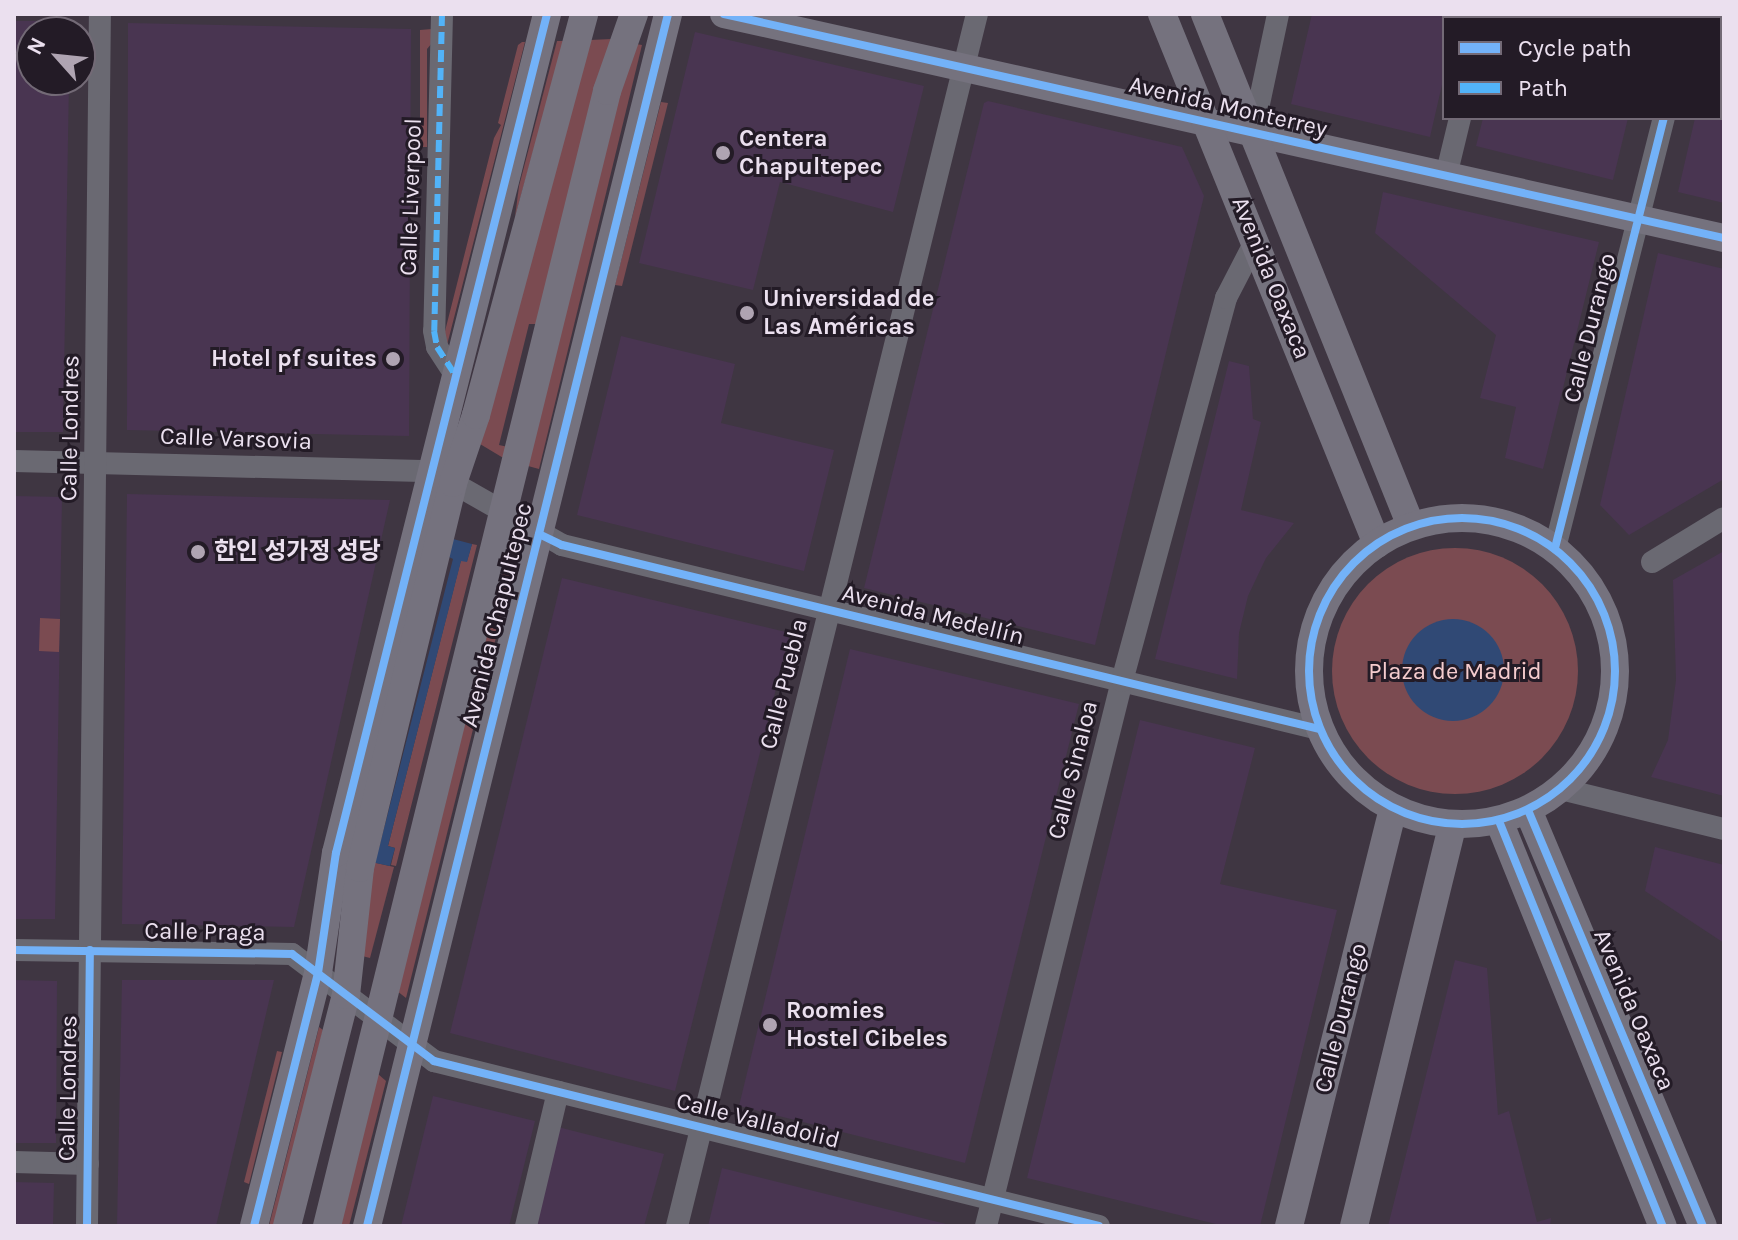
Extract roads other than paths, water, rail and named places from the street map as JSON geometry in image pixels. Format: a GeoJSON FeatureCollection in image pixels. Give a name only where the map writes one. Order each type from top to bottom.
{"type":"FeatureCollection","features":[{"type":"Feature","properties":{"kind":"main road"},"geometry":{"type":"LineString","coordinates":[[443,477],[456,376],[547,14]]}},
{"type":"Feature","properties":{"kind":"main road"},"geometry":{"type":"LineString","coordinates":[[254,1226],[318,973],[336,853],[393,678],[443,477],[513,280],[584,14]]}},
{"type":"Feature","properties":{"kind":"main road","name":"Avenida Chapultepec"},"geometry":{"type":"LineString","coordinates":[[327,1226],[607,91],[634,14]]}},
{"type":"Feature","properties":{"kind":"main road","name":"Avenida Chapultepec"},"geometry":{"type":"LineString","coordinates":[[367,1226],[668,14]]}},
{"type":"Feature","properties":{"kind":"main road","name":"Avenida Monterrey"},"geometry":{"type":"LineString","coordinates":[[724,14],[1724,238]]}},
{"type":"Feature","properties":{"kind":"main road","name":"Avenida Oaxaca"},"geometry":{"type":"LineString","coordinates":[[1162,14],[1377,544]]}},
{"type":"Feature","properties":{"kind":"main road","name":"Avenida Oaxaca"},"geometry":{"type":"LineString","coordinates":[[1205,14],[1411,526]]}},
{"type":"Feature","properties":{"kind":"main road"},"geometry":{"type":"LineString","coordinates":[[505,182],[513,280]]}},
{"type":"Feature","properties":{"kind":"main road"},"geometry":{"type":"LineString","coordinates":[[1470,518],[1500,522],[1529,532],[1555,548],[1591,587],[1603,610],[1613,642],[1616,674],[1612,707],[1600,738],[1583,766],[1561,789],[1528,810],[1499,821],[1452,826],[1422,821],[1393,810],[1351,779],[1334,758],[1319,729],[1308,675],[1311,644],[1319,615],[1334,587],[1353,563],[1377,544],[1411,526],[1440,519],[1470,518]]}},
{"type":"Feature","properties":{"kind":"main road"},"geometry":{"type":"LineString","coordinates":[[287,1226],[346,995],[360,868],[393,678]]}},
{"type":"Feature","properties":{"kind":"main road","name":"Calle Durango"},"geometry":{"type":"LineString","coordinates":[[1289,1226],[1393,810]]}},
{"type":"Feature","properties":{"kind":"main road","name":"Avenida Oaxaca"},"geometry":{"type":"LineString","coordinates":[[1528,810],[1703,1226]]}},
{"type":"Feature","properties":{"kind":"main road"},"geometry":{"type":"LineString","coordinates":[[1499,821],[1663,1226]]}},
{"type":"Feature","properties":{"kind":"main road"},"geometry":{"type":"LineString","coordinates":[[1354,1226],[1452,826]]}},
{"type":"Feature","properties":{"kind":"street","name":"Calle Londres"},"geometry":{"type":"LineString","coordinates":[[87,1226],[100,14]]}},
{"type":"Feature","properties":{"kind":"street","name":"Calle Liverpool"},"geometry":{"type":"LineString","coordinates":[[442,14],[434,331],[437,347],[456,376]]}},
{"type":"Feature","properties":{"kind":"street","name":"Calle Puebla"},"geometry":{"type":"LineString","coordinates":[[677,1226],[977,14]]}},
{"type":"Feature","properties":{"kind":"street"},"geometry":{"type":"LineString","coordinates":[[1253,132],[1278,14]]}},
{"type":"Feature","properties":{"kind":"street"},"geometry":{"type":"LineString","coordinates":[[1446,176],[1460,120]]}},
{"type":"Feature","properties":{"kind":"street","name":"Calle Durango"},"geometry":{"type":"LineString","coordinates":[[1555,548],[1663,120]]}},
{"type":"Feature","properties":{"kind":"street","name":"Calle Sinaloa"},"geometry":{"type":"LineString","coordinates":[[986,1226],[1122,681],[1226,298],[1256,240]]}},
{"type":"Feature","properties":{"kind":"street","name":"Calle Varsovia"},"geometry":{"type":"LineString","coordinates":[[14,461],[443,477]]}},
{"type":"Feature","properties":{"kind":"street","name":"Avenida Medellín"},"geometry":{"type":"LineString","coordinates":[[443,477],[562,545],[1319,729]]}},
{"type":"Feature","properties":{"kind":"street"},"geometry":{"type":"LineString","coordinates":[[1652,562],[1724,518]]}},
{"type":"Feature","properties":{"kind":"street"},"geometry":{"type":"LineString","coordinates":[[1561,789],[1724,829]]}},
{"type":"Feature","properties":{"kind":"street","name":"Calle Praga"},"geometry":{"type":"LineString","coordinates":[[14,950],[292,954],[412,1046]]}},
{"type":"Feature","properties":{"kind":"street","name":"Calle Valladolid"},"geometry":{"type":"LineString","coordinates":[[412,1046],[434,1061],[1099,1226]]}},
{"type":"Feature","properties":{"kind":"street"},"geometry":{"type":"LineString","coordinates":[[526,1226],[558,1092]]}},
{"type":"Feature","properties":{"kind":"street"},"geometry":{"type":"LineString","coordinates":[[14,1162],[88,1164]]}},
{"type":"Feature","properties":{"kind":"water"},"geometry":{"type":"Polygon","coordinates":[[[453,539],[472,544],[467,562],[461,561],[388,846],[395,848],[390,866],[371,862],[379,848],[453,559],[449,557],[453,539]]]}},
{"type":"Feature","properties":{"kind":"water"},"geometry":{"type":"Polygon","coordinates":[[[1453,619],[1472,623],[1489,634],[1500,651],[1504,670],[1500,689],[1489,706],[1472,717],[1453,721],[1434,717],[1417,706],[1406,689],[1402,670],[1406,651],[1417,634],[1434,623],[1453,619]]]}},
{"type":"Feature","properties":{"kind":"place","name":"Centera Chapultepec"},"geometry":{"type":"Point","coordinates":[723,153]}},
{"type":"Feature","properties":{"kind":"place","name":"Universidad de Las Américas"},"geometry":{"type":"Point","coordinates":[747,313]}},
{"type":"Feature","properties":{"kind":"place","name":"Hotel pf suites"},"geometry":{"type":"Point","coordinates":[393,359]}},
{"type":"Feature","properties":{"kind":"place","name":"한인 성가정 성당"},"geometry":{"type":"Point","coordinates":[198,552]}},
{"type":"Feature","properties":{"kind":"place","name":"Roomies Hostel Cibeles"},"geometry":{"type":"Point","coordinates":[770,1025]}},
{"type":"Feature","properties":{"kind":"park label","name":"Plaza de Madrid"},"geometry":{"type":"Point","coordinates":[1455,672]}}]}
